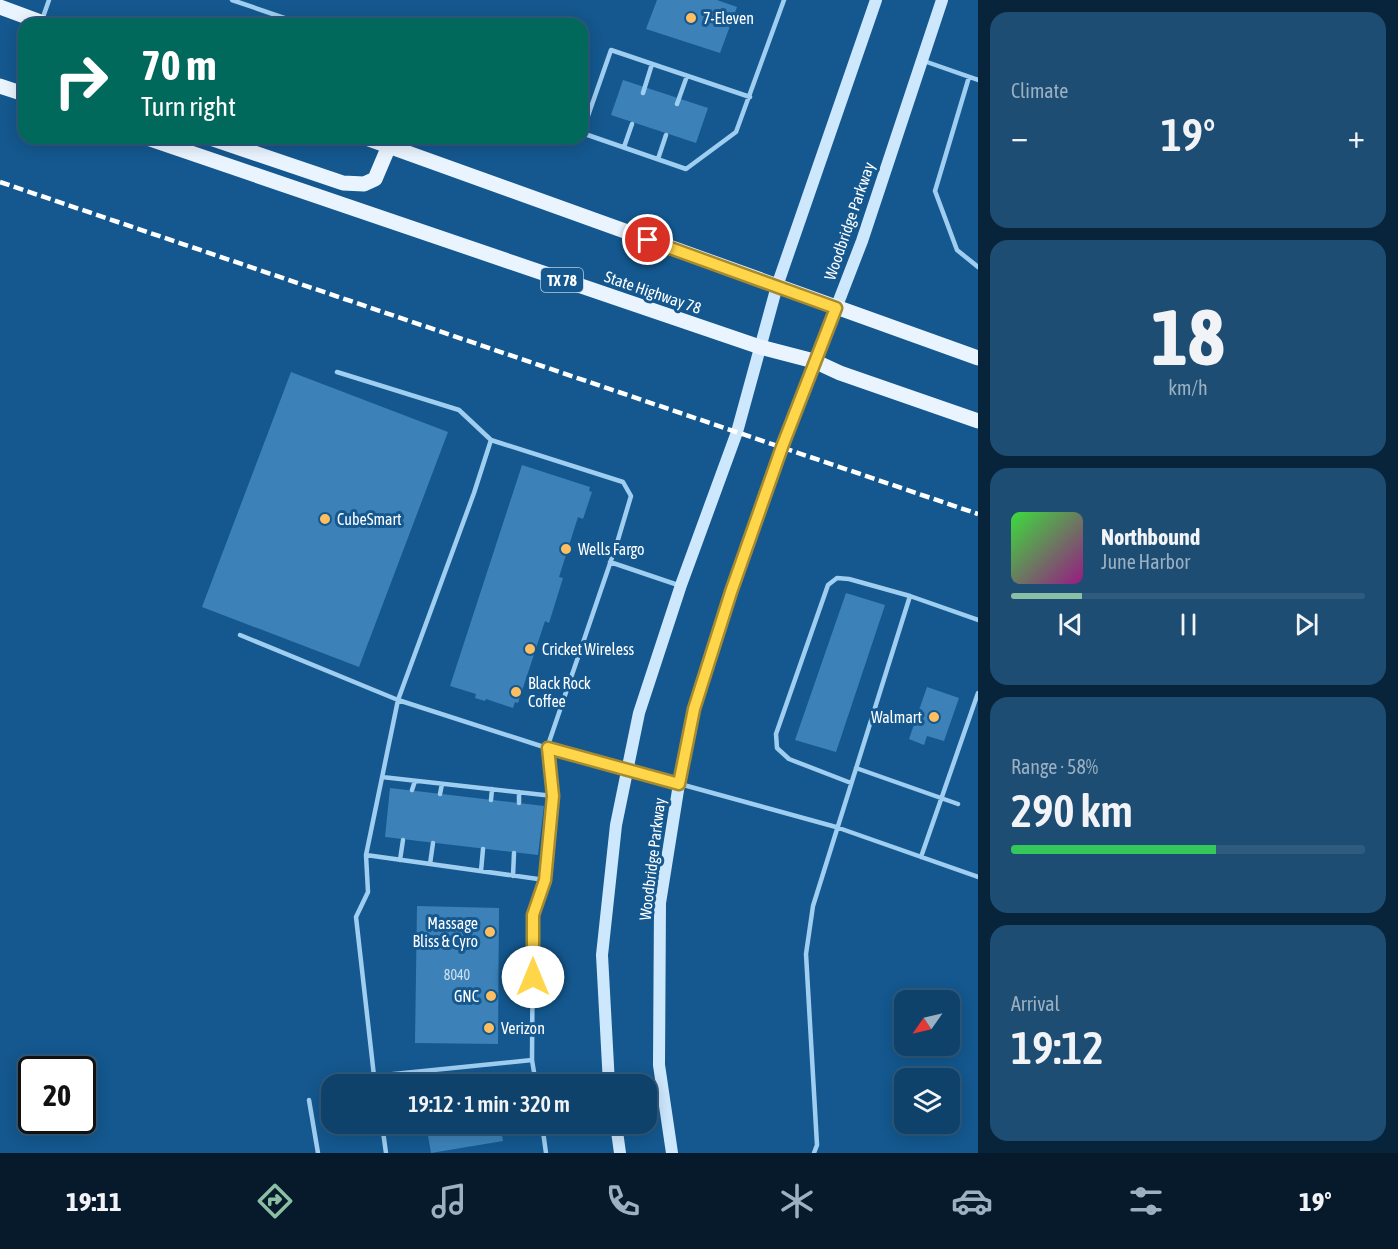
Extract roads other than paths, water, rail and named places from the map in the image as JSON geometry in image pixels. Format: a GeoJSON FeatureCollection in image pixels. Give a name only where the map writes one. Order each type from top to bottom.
{"type":"FeatureCollection","features":[{"type":"Feature","properties":{"kind":"main road"},"geometry":{"type":"LineString","coordinates":[[608,1074],[602,955],[616,825],[639,712],[681,585],[737,432],[777,286],[876,0]]}},
{"type":"Feature","properties":{"kind":"main road","name":"Woodbridge Parkway"},"geometry":{"type":"LineString","coordinates":[[672,1153],[659,1065],[660,903],[679,784],[694,709],[731,592],[814,361],[862,241],[942,0]]}},
{"type":"Feature","properties":{"kind":"main road"},"geometry":{"type":"LineString","coordinates":[[0,7],[30,18]]}},
{"type":"Feature","properties":{"kind":"main road"},"geometry":{"type":"LineString","coordinates":[[0,86],[18,92]]}},
{"type":"Feature","properties":{"kind":"main road","name":"State Highway 78"},"geometry":{"type":"LineString","coordinates":[[165,144],[760,347],[814,361],[840,373],[978,421]]}},
{"type":"Feature","properties":{"kind":"main road"},"geometry":{"type":"LineString","coordinates":[[228,144],[343,183],[364,184],[375,179],[390,144]]}},
{"type":"Feature","properties":{"kind":"main road"},"geometry":{"type":"LineString","coordinates":[[396,144],[836,308],[978,358]]}},
{"type":"Feature","properties":{"kind":"main road"},"geometry":{"type":"LineString","coordinates":[[627,769],[679,784]]}},
{"type":"Feature","properties":{"kind":"main road"},"geometry":{"type":"LineString","coordinates":[[617,1134],[620,1153]]}},
{"type":"Feature","properties":{"kind":"lane"},"geometry":{"type":"LineString","coordinates":[[45,18],[50,0]]}},
{"type":"Feature","properties":{"kind":"lane"},"geometry":{"type":"LineString","coordinates":[[232,0],[245,2],[286,18]]}},
{"type":"Feature","properties":{"kind":"lane"},"geometry":{"type":"LineString","coordinates":[[588,135],[686,169],[736,132],[784,0]]}},
{"type":"Feature","properties":{"kind":"lane"},"geometry":{"type":"LineString","coordinates":[[588,116],[611,50],[750,97]]}},
{"type":"Feature","properties":{"kind":"lane"},"geometry":{"type":"LineString","coordinates":[[922,61],[978,80]]}},
{"type":"Feature","properties":{"kind":"lane"},"geometry":{"type":"LineString","coordinates":[[643,93],[652,64]]}},
{"type":"Feature","properties":{"kind":"lane"},"geometry":{"type":"LineString","coordinates":[[677,104],[687,76]]}},
{"type":"Feature","properties":{"kind":"lane"},"geometry":{"type":"LineString","coordinates":[[969,77],[935,191],[957,250],[978,267]]}},
{"type":"Feature","properties":{"kind":"lane"},"geometry":{"type":"LineString","coordinates":[[624,147],[632,124]]}},
{"type":"Feature","properties":{"kind":"lane"},"geometry":{"type":"LineString","coordinates":[[658,159],[666,135]]}},
{"type":"Feature","properties":{"kind":"lane"},"geometry":{"type":"LineString","coordinates":[[337,372],[459,410],[490,440],[623,482],[631,496],[548,748],[553,796],[545,880],[533,915],[532,1060],[534,1074]]}},
{"type":"Feature","properties":{"kind":"lane"},"geometry":{"type":"LineString","coordinates":[[374,1074],[356,917],[368,892],[366,855],[398,700],[474,493],[490,440]]}},
{"type":"Feature","properties":{"kind":"lane"},"geometry":{"type":"LineString","coordinates":[[610,562],[681,585]]}},
{"type":"Feature","properties":{"kind":"lane"},"geometry":{"type":"LineString","coordinates":[[850,783],[789,759],[777,748],[776,734],[828,585],[837,578],[849,579],[910,596],[978,620]]}},
{"type":"Feature","properties":{"kind":"lane"},"geometry":{"type":"LineString","coordinates":[[814,1153],[817,1145],[806,954],[813,906],[910,596]]}},
{"type":"Feature","properties":{"kind":"lane"},"geometry":{"type":"LineString","coordinates":[[240,635],[398,700],[548,748],[627,769]]}},
{"type":"Feature","properties":{"kind":"lane"},"geometry":{"type":"LineString","coordinates":[[921,857],[978,693]]}},
{"type":"Feature","properties":{"kind":"lane"},"geometry":{"type":"LineString","coordinates":[[856,768],[958,804]]}},
{"type":"Feature","properties":{"kind":"lane"},"geometry":{"type":"LineString","coordinates":[[382,777],[553,796]]}},
{"type":"Feature","properties":{"kind":"lane"},"geometry":{"type":"LineString","coordinates":[[412,790],[415,781]]}},
{"type":"Feature","properties":{"kind":"lane"},"geometry":{"type":"LineString","coordinates":[[440,794],[442,784]]}},
{"type":"Feature","properties":{"kind":"lane"},"geometry":{"type":"LineString","coordinates":[[679,784],[836,827],[978,877]]}},
{"type":"Feature","properties":{"kind":"lane"},"geometry":{"type":"LineString","coordinates":[[491,800],[492,789]]}},
{"type":"Feature","properties":{"kind":"lane"},"geometry":{"type":"LineString","coordinates":[[519,792],[519,803]]}},
{"type":"Feature","properties":{"kind":"lane"},"geometry":{"type":"LineString","coordinates":[[400,860],[403,840]]}},
{"type":"Feature","properties":{"kind":"lane"},"geometry":{"type":"LineString","coordinates":[[430,864],[433,843]]}},
{"type":"Feature","properties":{"kind":"lane"},"geometry":{"type":"LineString","coordinates":[[481,871],[483,849]]}},
{"type":"Feature","properties":{"kind":"lane"},"geometry":{"type":"LineString","coordinates":[[513,876],[514,853]]}},
{"type":"Feature","properties":{"kind":"lane"},"geometry":{"type":"LineString","coordinates":[[366,855],[545,880]]}},
{"type":"Feature","properties":{"kind":"lane"},"geometry":{"type":"LineString","coordinates":[[394,1074],[532,1060]]}},
{"type":"Feature","properties":{"kind":"lane"},"geometry":{"type":"LineString","coordinates":[[309,1100],[318,1153]]}},
{"type":"Feature","properties":{"kind":"lane"},"geometry":{"type":"LineString","coordinates":[[383,1134],[386,1153]]}},
{"type":"Feature","properties":{"kind":"lane"},"geometry":{"type":"LineString","coordinates":[[543,1134],[546,1153]]}},
{"type":"Feature","properties":{"kind":"railway"},"geometry":{"type":"LineString","coordinates":[[0,182],[978,514]]}},
{"type":"Feature","properties":{"kind":"place","name":"7-Eleven"},"geometry":{"type":"Point","coordinates":[691,18]}},
{"type":"Feature","properties":{"kind":"place","name":"CubeSmart"},"geometry":{"type":"Point","coordinates":[325,519]}},
{"type":"Feature","properties":{"kind":"place","name":"Wells Fargo"},"geometry":{"type":"Point","coordinates":[566,549]}},
{"type":"Feature","properties":{"kind":"place","name":"Cricket Wireless"},"geometry":{"type":"Point","coordinates":[530,649]}},
{"type":"Feature","properties":{"kind":"place","name":"Black Rock Coffee"},"geometry":{"type":"Point","coordinates":[516,692]}},
{"type":"Feature","properties":{"kind":"place","name":"Walmart"},"geometry":{"type":"Point","coordinates":[934,717]}},
{"type":"Feature","properties":{"kind":"place","name":"Massage Bliss & Cyro"},"geometry":{"type":"Point","coordinates":[490,932]}},
{"type":"Feature","properties":{"kind":"place","name":"GNC"},"geometry":{"type":"Point","coordinates":[491,996]}},
{"type":"Feature","properties":{"kind":"place","name":"Verizon"},"geometry":{"type":"Point","coordinates":[489,1028]}}]}
